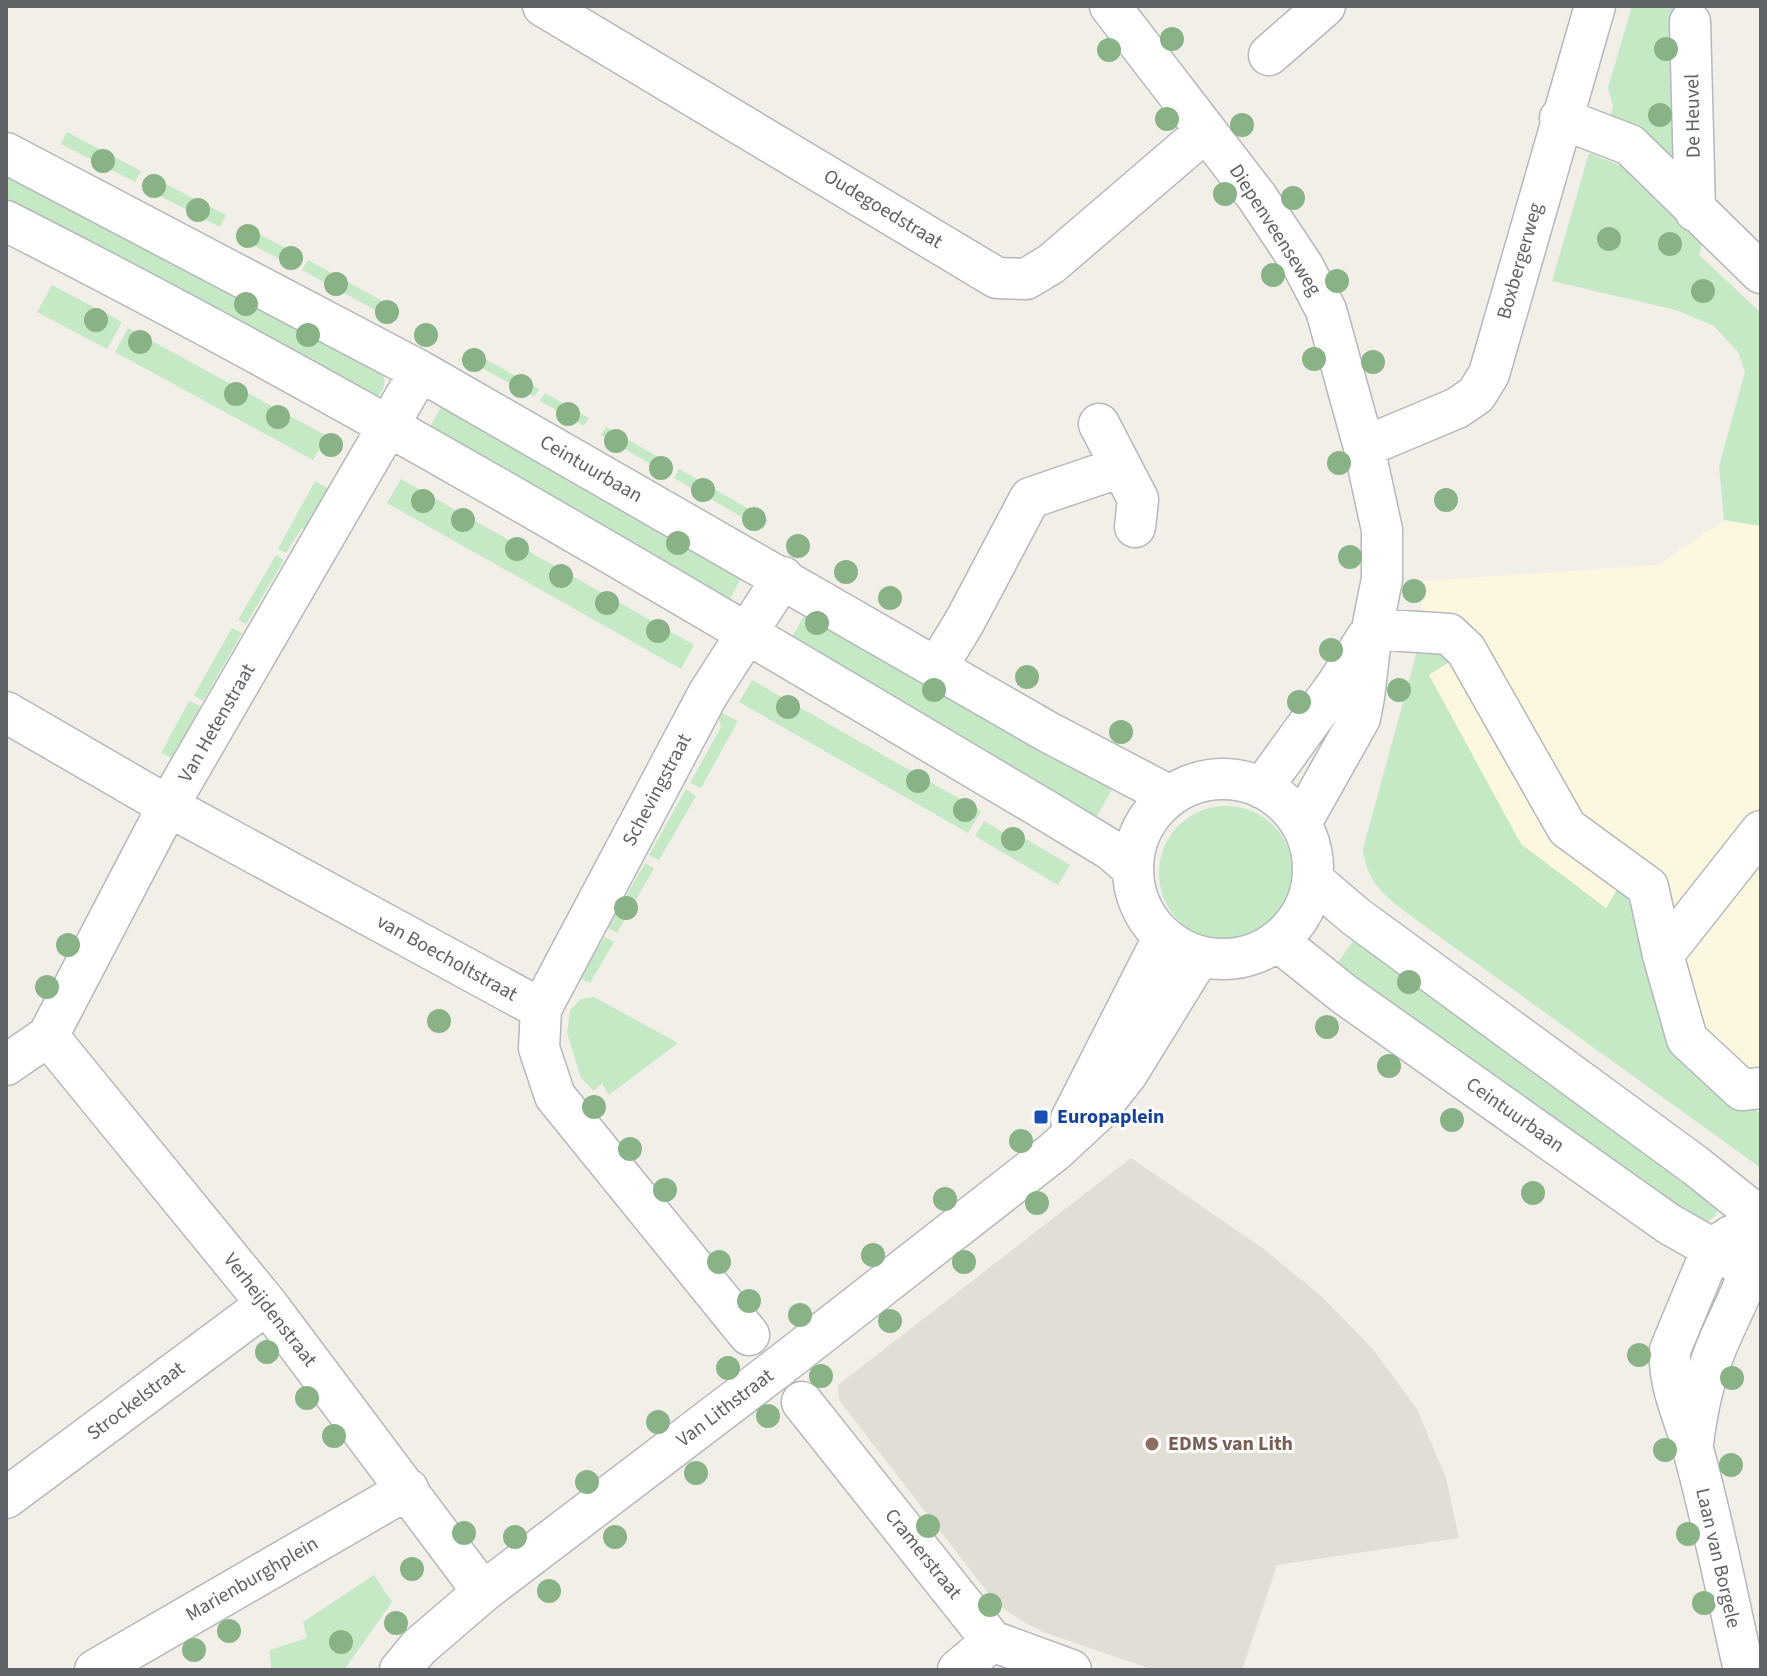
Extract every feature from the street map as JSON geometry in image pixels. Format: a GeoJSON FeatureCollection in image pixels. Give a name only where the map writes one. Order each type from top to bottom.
{"type":"FeatureCollection","features":[{"type":"Feature","properties":{"kind":"street","name":"Oudegoedstraat"},"geometry":{"type":"LineString","coordinates":[[543,6],[997,278],[1026,279],[1051,264],[1206,131]]}},
{"type":"Feature","properties":{"kind":"street","name":"Diepenveenseweg"},"geometry":{"type":"LineString","coordinates":[[1110,6],[1257,197],[1303,266],[1326,310],[1364,447],[1382,530],[1382,579],[1360,718],[1301,823]]}},
{"type":"Feature","properties":{"kind":"street"},"geometry":{"type":"LineString","coordinates":[[1269,55],[1325,6]]}},
{"type":"Feature","properties":{"kind":"street","name":"Boxbergerweg"},"geometry":{"type":"LineString","coordinates":[[1364,447],[1457,408],[1476,395],[1489,374],[1560,118],[1595,6]]}},
{"type":"Feature","properties":{"kind":"street","name":"De Heuvel"},"geometry":{"type":"LineString","coordinates":[[1690,22],[1695,211]]}},
{"type":"Feature","properties":{"kind":"street","name":"De Heuvel"},"geometry":{"type":"LineString","coordinates":[[1560,118],[1630,145],[1761,273]]}},
{"type":"Feature","properties":{"kind":"street","name":"Ceintuurbaan"},"geometry":{"type":"LineString","coordinates":[[6,153],[420,371],[1048,732],[1170,796]]}},
{"type":"Feature","properties":{"kind":"street"},"geometry":{"type":"LineString","coordinates":[[6,221],[390,426],[1045,810],[1111,850],[1132,868]]}},
{"type":"Feature","properties":{"kind":"street","name":"Van Hetenstraat"},"geometry":{"type":"LineString","coordinates":[[6,1065],[48,1036],[168,806],[420,371]]}},
{"type":"Feature","properties":{"kind":"street"},"geometry":{"type":"LineString","coordinates":[[1099,424],[1138,499],[1135,527]]}},
{"type":"Feature","properties":{"kind":"street"},"geometry":{"type":"LineString","coordinates":[[937,667],[1030,498],[1121,467]]}},
{"type":"Feature","properties":{"kind":"street","name":"Schevingstraat"},"geometry":{"type":"LineString","coordinates":[[541,1009],[708,694],[783,577]]}},
{"type":"Feature","properties":{"kind":"street","name":"Diepenveenseweg"},"geometry":{"type":"LineString","coordinates":[[1262,788],[1338,683],[1372,629]]}},
{"type":"Feature","properties":{"kind":"street"},"geometry":{"type":"LineString","coordinates":[[1372,629],[1449,634],[1466,650],[1567,828],[1648,887],[1687,1039],[1742,1090],[1761,1088]]}},
{"type":"Feature","properties":{"kind":"street","name":"van Boecholtstraat"},"geometry":{"type":"LineString","coordinates":[[6,712],[168,806],[541,1009],[539,1048],[555,1096],[749,1335]]}},
{"type":"Feature","properties":{"kind":"street"},"geometry":{"type":"LineString","coordinates":[[1216,779],[1241,781],[1262,788],[1286,804],[1301,823],[1310,845],[1313,880],[1307,903],[1295,924],[1278,941],[1253,955],[1228,960],[1199,957],[1163,938],[1149,923],[1138,902],[1132,868],[1142,828],[1170,796],[1192,784],[1216,779]]}},
{"type":"Feature","properties":{"kind":"street"},"geometry":{"type":"LineString","coordinates":[[1663,955],[1761,831]]}},
{"type":"Feature","properties":{"kind":"street"},"geometry":{"type":"LineString","coordinates":[[1313,880],[1355,916],[1696,1166],[1760,1218],[1712,1249]]}},
{"type":"Feature","properties":{"kind":"street","name":"Van Lithstraat"},"geometry":{"type":"LineString","coordinates":[[1055,1151],[1163,938]]}},
{"type":"Feature","properties":{"kind":"street","name":"Ceintuurbaan"},"geometry":{"type":"LineString","coordinates":[[1278,941],[1344,994],[1669,1224],[1756,1274]]}},
{"type":"Feature","properties":{"kind":"street","name":"Van Lithstraat"},"geometry":{"type":"LineString","coordinates":[[400,1670],[419,1647],[483,1592],[1055,1151],[1096,1113],[1127,1074],[1199,957]]}},
{"type":"Feature","properties":{"kind":"street","name":"Verheijdenstraat"},"geometry":{"type":"LineString","coordinates":[[48,1036],[267,1304],[483,1592]]}},
{"type":"Feature","properties":{"kind":"street","name":"Laan van Borgele"},"geometry":{"type":"LineString","coordinates":[[1692,1447],[1698,1403],[1715,1352],[1756,1274],[1760,1218]]}},
{"type":"Feature","properties":{"kind":"street","name":"Laan van Borgele"},"geometry":{"type":"LineString","coordinates":[[1712,1249],[1670,1350],[1672,1382],[1692,1447],[1744,1670]]}},
{"type":"Feature","properties":{"kind":"street","name":"Strockelstraat"},"geometry":{"type":"LineString","coordinates":[[6,1498],[267,1304]]}},
{"type":"Feature","properties":{"kind":"street","name":"Cramerstraat"},"geometry":{"type":"LineString","coordinates":[[802,1402],[992,1641]]}},
{"type":"Feature","properties":{"kind":"street","name":"Marienburghplein"},"geometry":{"type":"LineString","coordinates":[[95,1670],[408,1489]]}},
{"type":"Feature","properties":{"kind":"street"},"geometry":{"type":"LineString","coordinates":[[958,1670],[992,1641],[1071,1670]]}},
{"type":"Feature","properties":{"kind":"shaded area"},"geometry":{"type":"Polygon","coordinates":[[[1724,520],[1761,526],[1761,1117],[1574,932],[1410,679],[1417,651],[1424,581],[1658,565],[1724,520]]]}},
{"type":"Feature","properties":{"kind":"shaded area","name":"EDMS van Lith"},"geometry":{"type":"Polygon","coordinates":[[[1131,1158],[1261,1247],[1320,1295],[1371,1347],[1417,1409],[1446,1478],[1459,1538],[1277,1565],[1242,1670],[1154,1670],[1043,1632],[1020,1620],[995,1602],[839,1400],[838,1385],[1131,1158]]]}},
{"type":"Feature","properties":{"kind":"green space"},"geometry":{"type":"Polygon","coordinates":[[[1632,6],[1680,6],[1681,160],[1673,163],[1609,121],[1613,106],[1608,88],[1632,6]]]}},
{"type":"Feature","properties":{"kind":"green space"},"geometry":{"type":"Polygon","coordinates":[[[67,132],[141,171],[135,182],[61,144],[67,132]]]}},
{"type":"Feature","properties":{"kind":"green space"},"geometry":{"type":"Polygon","coordinates":[[[1589,153],[1626,168],[1703,240],[1699,255],[1761,313],[1761,526],[1724,520],[1719,466],[1745,372],[1738,352],[1714,326],[1676,310],[1552,281],[1589,153]]]}},
{"type":"Feature","properties":{"kind":"green space"},"geometry":{"type":"Polygon","coordinates":[[[6,165],[378,363],[384,378],[381,391],[374,401],[6,216],[6,165]]]}},
{"type":"Feature","properties":{"kind":"green space"},"geometry":{"type":"Polygon","coordinates":[[[148,175],[226,215],[220,227],[141,186],[148,175]]]}},
{"type":"Feature","properties":{"kind":"green space"},"geometry":{"type":"Polygon","coordinates":[[[248,228],[300,256],[294,267],[242,239],[248,228]]]}},
{"type":"Feature","properties":{"kind":"green space"},"geometry":{"type":"Polygon","coordinates":[[[308,260],[393,307],[388,317],[302,270],[308,260]]]}},
{"type":"Feature","properties":{"kind":"green space"},"geometry":{"type":"Polygon","coordinates":[[[52,285],[122,322],[107,349],[37,312],[52,285]]]}},
{"type":"Feature","properties":{"kind":"green space"},"geometry":{"type":"Polygon","coordinates":[[[128,328],[327,436],[313,460],[115,352],[128,328]]]}},
{"type":"Feature","properties":{"kind":"green space"},"geometry":{"type":"Polygon","coordinates":[[[471,351],[539,389],[534,397],[466,359],[471,351]]]}},
{"type":"Feature","properties":{"kind":"green space"},"geometry":{"type":"Polygon","coordinates":[[[545,393],[589,418],[584,426],[540,401],[545,393]]]}},
{"type":"Feature","properties":{"kind":"green space"},"geometry":{"type":"Polygon","coordinates":[[[447,397],[746,569],[723,612],[423,439],[447,397]]]}},
{"type":"Feature","properties":{"kind":"green space"},"geometry":{"type":"Polygon","coordinates":[[[606,427],[672,465],[667,474],[601,435],[606,427]]]}},
{"type":"Feature","properties":{"kind":"green space"},"geometry":{"type":"Polygon","coordinates":[[[679,469],[768,520],[763,529],[674,478],[679,469]]]}},
{"type":"Feature","properties":{"kind":"green space"},"geometry":{"type":"Polygon","coordinates":[[[401,479],[694,645],[681,669],[387,503],[401,479]]]}},
{"type":"Feature","properties":{"kind":"green space"},"geometry":{"type":"Polygon","coordinates":[[[315,481],[329,489],[308,528],[301,529],[286,553],[278,549],[315,481]]]}},
{"type":"Feature","properties":{"kind":"green space"},"geometry":{"type":"Polygon","coordinates":[[[276,555],[284,560],[246,624],[238,620],[276,555]]]}},
{"type":"Feature","properties":{"kind":"green space"},"geometry":{"type":"Polygon","coordinates":[[[810,605],[1117,781],[1093,823],[786,648],[810,605]]]}},
{"type":"Feature","properties":{"kind":"green space"},"geometry":{"type":"Polygon","coordinates":[[[232,628],[242,633],[203,701],[194,695],[232,628]]]}},
{"type":"Feature","properties":{"kind":"green space"},"geometry":{"type":"Polygon","coordinates":[[[1432,647],[1451,661],[1429,675],[1521,844],[1606,908],[1618,888],[1627,896],[1679,1056],[1761,1114],[1761,1168],[1422,924],[1376,884],[1365,863],[1363,849],[1417,651],[1432,647]]]}},
{"type":"Feature","properties":{"kind":"green space"},"geometry":{"type":"Polygon","coordinates":[[[752,680],[981,811],[968,833],[739,702],[752,680]]]}},
{"type":"Feature","properties":{"kind":"green space"},"geometry":{"type":"Polygon","coordinates":[[[189,701],[201,706],[183,738],[184,745],[176,760],[161,753],[189,701]]]}},
{"type":"Feature","properties":{"kind":"green space"},"geometry":{"type":"Polygon","coordinates":[[[722,713],[738,721],[701,788],[690,783],[721,727],[719,720],[722,713]]]}},
{"type":"Feature","properties":{"kind":"green space"},"geometry":{"type":"Polygon","coordinates":[[[686,789],[696,796],[659,860],[649,855],[686,789]]]}},
{"type":"Feature","properties":{"kind":"green space"},"geometry":{"type":"Polygon","coordinates":[[[1226,806],[1252,811],[1273,826],[1288,847],[1293,873],[1288,899],[1273,920],[1252,935],[1226,940],[1200,935],[1179,920],[1164,899],[1159,873],[1164,847],[1179,826],[1200,811],[1226,806]]]}},
{"type":"Feature","properties":{"kind":"green space"},"geometry":{"type":"Polygon","coordinates":[[[984,821],[1004,833],[1007,828],[1070,865],[1058,885],[975,836],[984,821]]]}},
{"type":"Feature","properties":{"kind":"green space"},"geometry":{"type":"Polygon","coordinates":[[[645,863],[654,868],[617,933],[608,928],[645,863]]]}},
{"type":"Feature","properties":{"kind":"green space"},"geometry":{"type":"Polygon","coordinates":[[[1358,934],[1720,1203],[1715,1216],[1703,1225],[1330,974],[1358,934]]]}},
{"type":"Feature","properties":{"kind":"green space"},"geometry":{"type":"Polygon","coordinates":[[[605,937],[614,942],[590,983],[575,976],[581,962],[590,960],[605,937]]]}},
{"type":"Feature","properties":{"kind":"green space"},"geometry":{"type":"Polygon","coordinates":[[[594,997],[678,1043],[609,1095],[602,1083],[594,1091],[581,1078],[567,1033],[570,1010],[581,999],[594,997]]]}},
{"type":"Feature","properties":{"kind":"green space"},"geometry":{"type":"Polygon","coordinates":[[[374,1575],[392,1602],[344,1670],[271,1670],[270,1650],[307,1638],[303,1622],[374,1575]]]}},
{"type":"Feature","properties":{"kind":"place","name":"Europaplein"},"geometry":{"type":"Point","coordinates":[1041,1117]}},
{"type":"Feature","properties":{"kind":"place","name":"EDMS van Lith"},"geometry":{"type":"Point","coordinates":[1152,1444]}}]}
